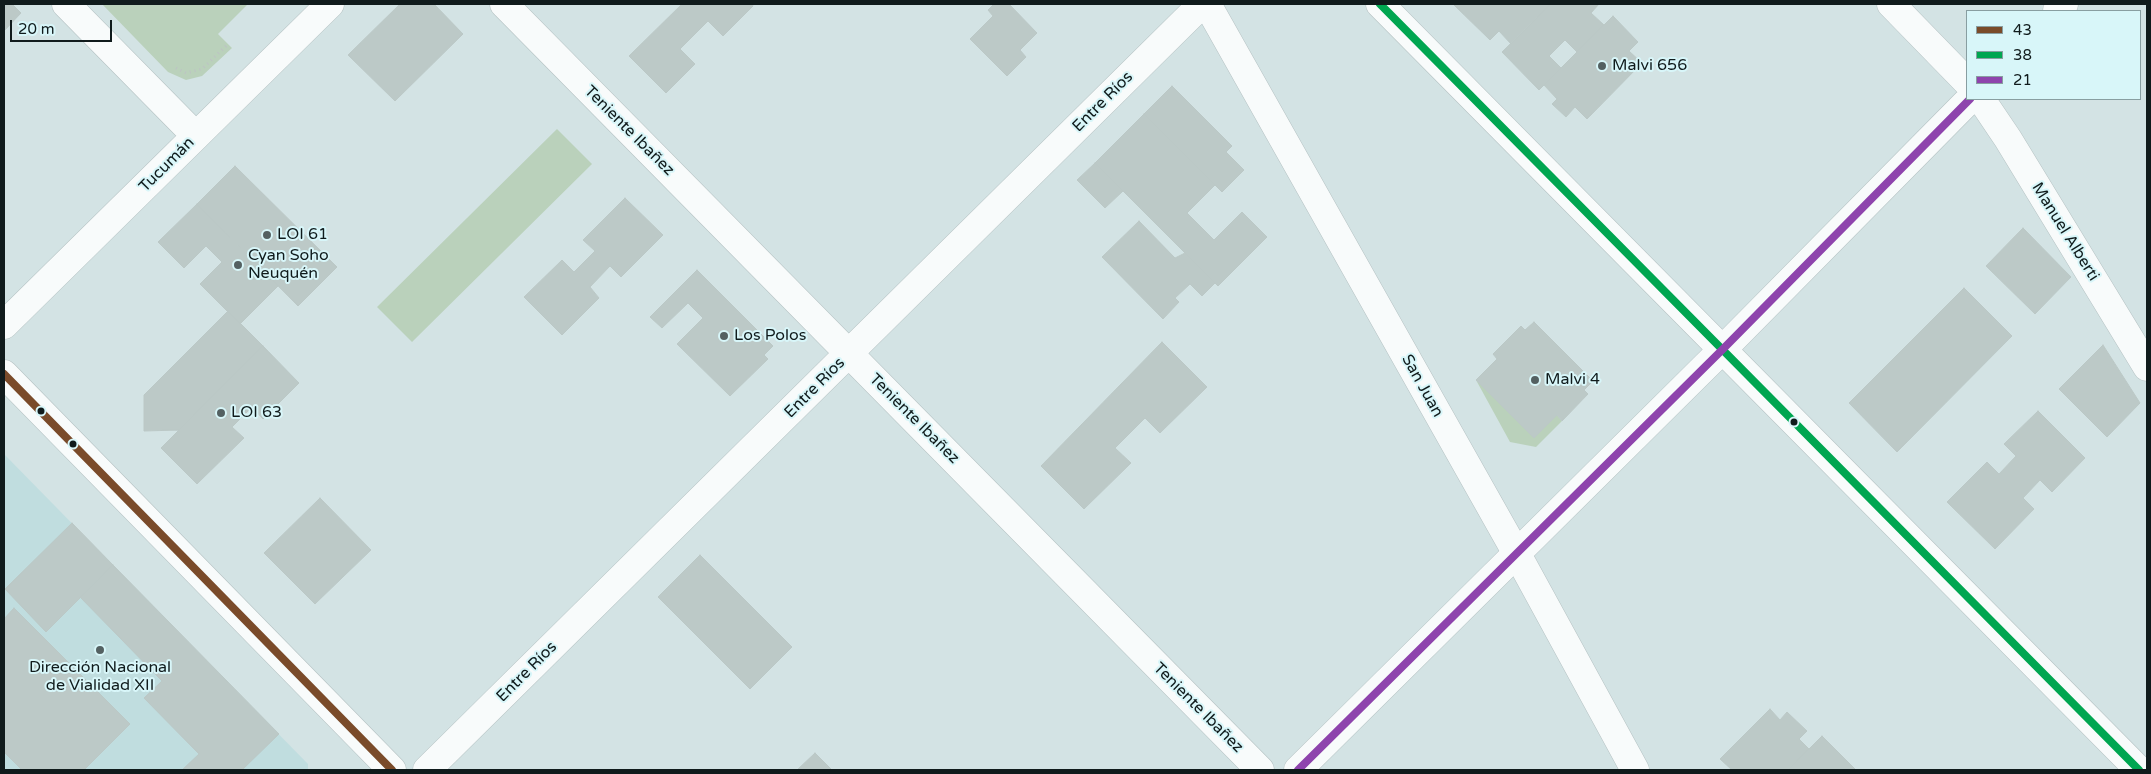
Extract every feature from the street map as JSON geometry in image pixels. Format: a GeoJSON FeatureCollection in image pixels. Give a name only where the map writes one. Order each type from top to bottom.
{"type":"FeatureCollection","features":[{"type":"Feature","properties":{"kind":"street"},"geometry":{"type":"LineString","coordinates":[[66,4],[196,136]]}},
{"type":"Feature","properties":{"kind":"street","name":"Tucumán"},"geometry":{"type":"LineString","coordinates":[[4,325],[330,4]]}},
{"type":"Feature","properties":{"kind":"street","name":"Teniente Ibañez"},"geometry":{"type":"LineString","coordinates":[[504,4],[1260,770]]}},
{"type":"Feature","properties":{"kind":"street","name":"Entre Ríos"},"geometry":{"type":"LineString","coordinates":[[427,770],[1202,4]]}},
{"type":"Feature","properties":{"kind":"street","name":"San Juan"},"geometry":{"type":"LineString","coordinates":[[1207,4],[1517,554],[1635,770]]}},
{"type":"Feature","properties":{"kind":"street"},"geometry":{"type":"LineString","coordinates":[[1380,4],[2139,770]]}},
{"type":"Feature","properties":{"kind":"street"},"geometry":{"type":"LineString","coordinates":[[1891,4],[1966,81]]}},
{"type":"Feature","properties":{"kind":"street"},"geometry":{"type":"LineString","coordinates":[[1298,770],[1723,349],[1969,100]]}},
{"type":"Feature","properties":{"kind":"street","name":"Manuel Alberti"},"geometry":{"type":"LineString","coordinates":[[1982,100],[2008,139],[2147,367]]}},
{"type":"Feature","properties":{"kind":"street"},"geometry":{"type":"LineString","coordinates":[[4,374],[392,770]]}},
{"type":"Feature","properties":{"kind":"path"},"geometry":{"type":"LineString","coordinates":[[173,66],[186,73],[194,72],[209,63],[228,44]]}},
{"type":"Feature","properties":{"kind":"shaded area","name":"Dirección Nacional de Vialidad XII"},"geometry":{"type":"Polygon","coordinates":[[[4,454],[308,764],[308,770],[4,770],[4,454]]]}},
{"type":"Feature","properties":{"kind":"green space"},"geometry":{"type":"Polygon","coordinates":[[[102,4],[248,4],[218,34],[232,48],[202,76],[186,80],[168,72],[102,4]]]}},
{"type":"Feature","properties":{"kind":"green space"},"geometry":{"type":"Polygon","coordinates":[[[557,129],[592,164],[412,342],[377,307],[557,129]]]}},
{"type":"Feature","properties":{"kind":"green space"},"geometry":{"type":"Polygon","coordinates":[[[1476,380],[1534,438],[1557,415],[1562,421],[1536,447],[1510,442],[1476,380]]]}},
{"type":"Feature","properties":{"kind":"building"},"geometry":{"type":"Polygon","coordinates":[[[4,4],[12,4],[21,13],[4,31],[4,4]]]}},
{"type":"Feature","properties":{"kind":"building"},"geometry":{"type":"Polygon","coordinates":[[[400,4],[434,4],[463,34],[395,101],[348,55],[400,4]]]}},
{"type":"Feature","properties":{"kind":"building"},"geometry":{"type":"Polygon","coordinates":[[[682,4],[752,4],[753,6],[723,36],[708,21],[680,49],[695,64],[666,93],[629,56],[682,4]]]}},
{"type":"Feature","properties":{"kind":"building"},"geometry":{"type":"Polygon","coordinates":[[[994,4],[1009,4],[1037,33],[1020,50],[1026,57],[1007,76],[970,39],[993,16],[988,10],[994,4]]]}},
{"type":"Feature","properties":{"kind":"building"},"geometry":{"type":"Polygon","coordinates":[[[1453,4],[1551,4],[1511,44],[1499,31],[1490,40],[1453,4]]]}},
{"type":"Feature","properties":{"kind":"building"},"geometry":{"type":"Polygon","coordinates":[[[1551,4],[1599,4],[1591,13],[1604,25],[1577,52],[1565,40],[1549,56],[1561,68],[1539,90],[1502,52],[1551,4]]]}},
{"type":"Feature","properties":{"kind":"building","name":"Malvi 656"},"geometry":{"type":"Polygon","coordinates":[[[1613,16],[1638,42],[1629,51],[1642,63],[1587,119],[1575,107],[1566,117],[1552,104],[1557,99],[1544,85],[1613,16]]]}},
{"type":"Feature","properties":{"kind":"building"},"geometry":{"type":"Polygon","coordinates":[[[1172,86],[1232,146],[1226,152],[1244,170],[1222,192],[1144,114],[1172,86]]]}},
{"type":"Feature","properties":{"kind":"building"},"geometry":{"type":"Polygon","coordinates":[[[1144,114],[1215,185],[1187,213],[1214,240],[1242,212],[1267,237],[1218,286],[1095,163],[1144,114]]]}},
{"type":"Feature","properties":{"kind":"building"},"geometry":{"type":"Polygon","coordinates":[[[1095,163],[1123,191],[1105,208],[1077,180],[1095,163]]]}},
{"type":"Feature","properties":{"kind":"building","name":"LOI 61"},"geometry":{"type":"Polygon","coordinates":[[[235,166],[337,267],[298,306],[197,204],[235,166]]]}},
{"type":"Feature","properties":{"kind":"building"},"geometry":{"type":"Polygon","coordinates":[[[625,198],[663,235],[621,277],[610,266],[590,287],[599,298],[562,335],[524,297],[562,260],[574,272],[595,251],[583,240],[625,198]]]}},
{"type":"Feature","properties":{"kind":"building","name":"Cyan Soho Neuquén"},"geometry":{"type":"Polygon","coordinates":[[[197,204],[278,286],[240,324],[200,284],[222,262],[206,246],[184,268],[158,242],[197,204]]]}},
{"type":"Feature","properties":{"kind":"building"},"geometry":{"type":"Polygon","coordinates":[[[1139,221],[1175,258],[1185,253],[1215,283],[1202,296],[1190,284],[1175,298],[1179,302],[1163,319],[1102,257],[1139,221]]]}},
{"type":"Feature","properties":{"kind":"building"},"geometry":{"type":"Polygon","coordinates":[[[2023,228],[2071,277],[2035,314],[1986,266],[2023,228]]]}},
{"type":"Feature","properties":{"kind":"building","name":"Los Polos"},"geometry":{"type":"Polygon","coordinates":[[[697,270],[773,346],[764,355],[768,359],[730,396],[677,344],[703,318],[688,303],[662,328],[650,317],[697,270]]]}},
{"type":"Feature","properties":{"kind":"building"},"geometry":{"type":"Polygon","coordinates":[[[1964,288],[2012,336],[1897,452],[1849,403],[1964,288]]]}},
{"type":"Feature","properties":{"kind":"building"},"geometry":{"type":"Polygon","coordinates":[[[228,311],[263,346],[179,430],[144,431],[144,395],[228,311]]]}},
{"type":"Feature","properties":{"kind":"building","name":"Malvi 4"},"geometry":{"type":"Polygon","coordinates":[[[1534,322],[1593,381],[1584,390],[1588,394],[1562,421],[1557,415],[1534,438],[1476,380],[1497,359],[1493,354],[1521,326],[1525,330],[1534,322]]]}},
{"type":"Feature","properties":{"kind":"building"},"geometry":{"type":"Polygon","coordinates":[[[1162,342],[1207,387],[1160,433],[1145,418],[1115,448],[1131,463],[1084,509],[1041,466],[1162,342]]]}},
{"type":"Feature","properties":{"kind":"building"},"geometry":{"type":"Polygon","coordinates":[[[2103,345],[2140,403],[2107,437],[2059,389],[2103,345]]]}},
{"type":"Feature","properties":{"kind":"building","name":"LOI 63"},"geometry":{"type":"Polygon","coordinates":[[[263,346],[299,383],[263,419],[252,407],[232,427],[244,438],[197,484],[161,448],[263,346]]]}},
{"type":"Feature","properties":{"kind":"building"},"geometry":{"type":"Polygon","coordinates":[[[2038,411],[2085,458],[2052,492],[2040,480],[2023,498],[2034,509],[1995,549],[1947,502],[1987,462],[1999,474],[2016,456],[2004,444],[2038,411]]]}},
{"type":"Feature","properties":{"kind":"building"},"geometry":{"type":"Polygon","coordinates":[[[320,498],[371,550],[315,604],[264,553],[320,498]]]}},
{"type":"Feature","properties":{"kind":"building"},"geometry":{"type":"Polygon","coordinates":[[[72,523],[113,565],[46,632],[5,589],[72,523]]]}},
{"type":"Feature","properties":{"kind":"building"},"geometry":{"type":"Polygon","coordinates":[[[700,555],[792,647],[750,689],[658,597],[700,555]]]}},
{"type":"Feature","properties":{"kind":"building"},"geometry":{"type":"Polygon","coordinates":[[[113,565],[279,734],[242,770],[182,770],[199,754],[144,698],[162,681],[80,597],[113,565]]]}},
{"type":"Feature","properties":{"kind":"building"},"geometry":{"type":"Polygon","coordinates":[[[14,608],[130,724],[84,770],[22,770],[4,752],[4,619],[14,608]]]}},
{"type":"Feature","properties":{"kind":"building"},"geometry":{"type":"Polygon","coordinates":[[[1770,709],[1780,720],[1787,712],[1807,731],[1799,739],[1809,749],[1788,770],[1732,770],[1720,759],[1770,709]]]}},
{"type":"Feature","properties":{"kind":"building"},"geometry":{"type":"Polygon","coordinates":[[[1822,736],[1856,770],[1788,770],[1822,736]]]}},
{"type":"Feature","properties":{"kind":"building"},"geometry":{"type":"Polygon","coordinates":[[[815,753],[832,770],[797,770],[815,753]]]}},
{"type":"Feature","properties":{"kind":"transit line","name":"38"},"geometry":{"type":"LineString","coordinates":[[1380,4],[2139,770]]}},
{"type":"Feature","properties":{"kind":"transit line","name":"21"},"geometry":{"type":"LineString","coordinates":[[1298,770],[1723,349],[1969,100]]}},
{"type":"Feature","properties":{"kind":"transit line","name":"43"},"geometry":{"type":"LineString","coordinates":[[4,374],[392,770]]}},
{"type":"Feature","properties":{"kind":"place","name":"Malvi 656"},"geometry":{"type":"Point","coordinates":[1602,66]}},
{"type":"Feature","properties":{"kind":"place","name":"LOI 61"},"geometry":{"type":"Point","coordinates":[267,235]}},
{"type":"Feature","properties":{"kind":"place","name":"Cyan Soho Neuquén"},"geometry":{"type":"Point","coordinates":[238,265]}},
{"type":"Feature","properties":{"kind":"place","name":"Los Polos"},"geometry":{"type":"Point","coordinates":[724,336]}},
{"type":"Feature","properties":{"kind":"place","name":"Malvi 4"},"geometry":{"type":"Point","coordinates":[1535,380]}},
{"type":"Feature","properties":{"kind":"place","name":"LOI 63"},"geometry":{"type":"Point","coordinates":[221,413]}},
{"type":"Feature","properties":{"kind":"place","name":"Dirección Nacional de Vialidad XII"},"geometry":{"type":"Point","coordinates":[100,650]}}]}
